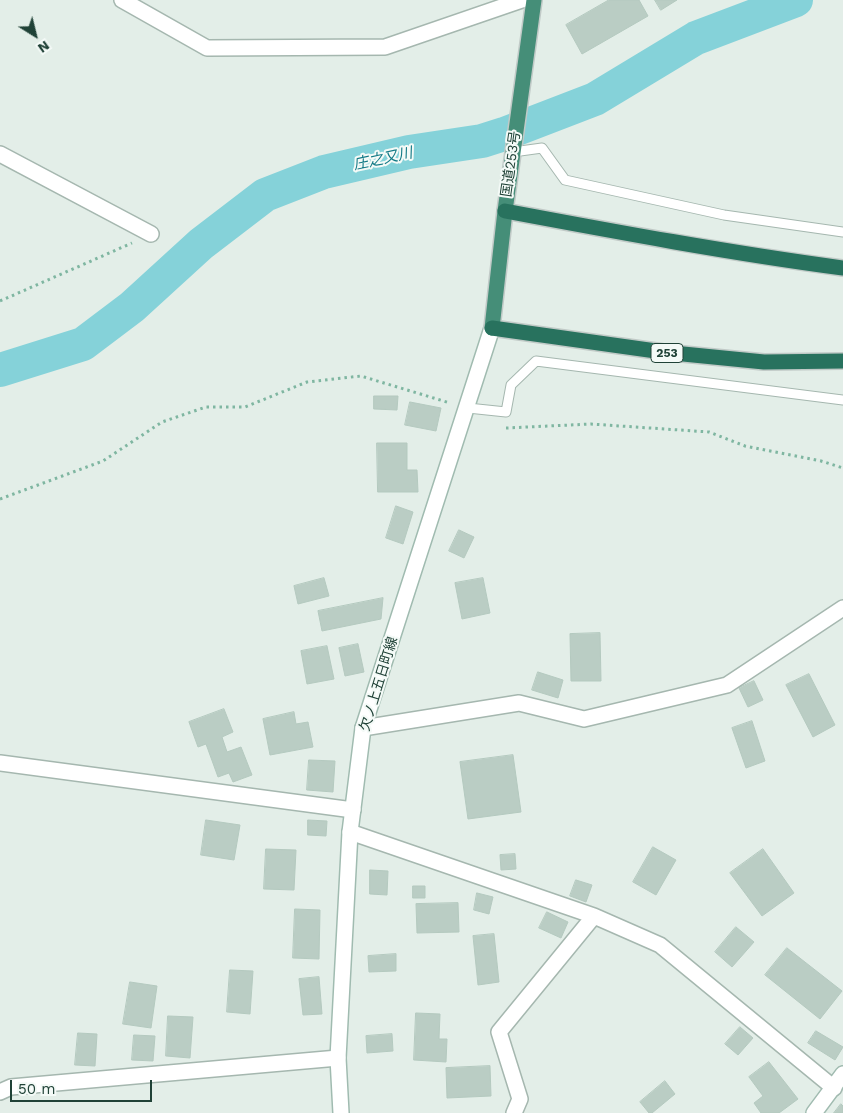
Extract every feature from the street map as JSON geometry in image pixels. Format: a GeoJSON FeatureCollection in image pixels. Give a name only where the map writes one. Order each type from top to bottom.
{"type":"FeatureCollection","features":[{"type":"Feature","properties":{"kind":"highway","name":"国道253号"},"geometry":{"type":"LineString","coordinates":[[492,328],[505,211],[534,0]]}},
{"type":"Feature","properties":{"kind":"highway"},"geometry":{"type":"LineString","coordinates":[[505,211],[689,245],[843,268]]}},
{"type":"Feature","properties":{"kind":"highway","name":"253"},"geometry":{"type":"LineString","coordinates":[[492,328],[663,352],[764,362],[843,361]]}},
{"type":"Feature","properties":{"kind":"street"},"geometry":{"type":"LineString","coordinates":[[122,0],[207,48],[385,47],[522,0]]}},
{"type":"Feature","properties":{"kind":"street"},"geometry":{"type":"LineString","coordinates":[[0,154],[151,234]]}},
{"type":"Feature","properties":{"kind":"street","name":"欠ノ上五日町線"},"geometry":{"type":"LineString","coordinates":[[341,1113],[338,1058],[350,832],[363,728],[468,408],[492,328]]}},
{"type":"Feature","properties":{"kind":"street"},"geometry":{"type":"LineString","coordinates":[[363,728],[519,703],[584,719],[727,685],[843,608]]}},
{"type":"Feature","properties":{"kind":"street"},"geometry":{"type":"LineString","coordinates":[[0,763],[353,810]]}},
{"type":"Feature","properties":{"kind":"street"},"geometry":{"type":"LineString","coordinates":[[350,832],[594,916],[660,945],[834,1088]]}},
{"type":"Feature","properties":{"kind":"street"},"geometry":{"type":"LineString","coordinates":[[514,1113],[520,1099],[498,1032],[594,916]]}},
{"type":"Feature","properties":{"kind":"street"},"geometry":{"type":"LineString","coordinates":[[0,1092],[11,1087],[338,1058]]}},
{"type":"Feature","properties":{"kind":"street"},"geometry":{"type":"LineString","coordinates":[[814,1113],[843,1074]]}},
{"type":"Feature","properties":{"kind":"lane"},"geometry":{"type":"LineString","coordinates":[[513,152],[542,148],[565,180],[724,215],[843,232]]}},
{"type":"Feature","properties":{"kind":"lane"},"geometry":{"type":"LineString","coordinates":[[468,408],[506,412],[511,384],[536,361],[843,400]]}},
{"type":"Feature","properties":{"kind":"path"},"geometry":{"type":"LineString","coordinates":[[0,301],[151,234]]}},
{"type":"Feature","properties":{"kind":"path"},"geometry":{"type":"LineString","coordinates":[[0,499],[103,461],[162,422],[206,407],[245,406],[306,382],[361,376],[468,408]]}},
{"type":"Feature","properties":{"kind":"path"},"geometry":{"type":"LineString","coordinates":[[506,412],[503,428],[591,424],[709,432],[746,446],[821,461],[843,468]]}},
{"type":"Feature","properties":{"kind":"building"},"geometry":{"type":"Polygon","coordinates":[[[609,0],[639,0],[648,16],[582,54],[566,25],[609,0]]]}},
{"type":"Feature","properties":{"kind":"building"},"geometry":{"type":"Polygon","coordinates":[[[655,0],[677,0],[661,10],[655,0]]]}},
{"type":"Feature","properties":{"kind":"building"},"geometry":{"type":"Polygon","coordinates":[[[374,396],[398,396],[397,410],[374,409],[374,396]]]}},
{"type":"Feature","properties":{"kind":"building"},"geometry":{"type":"Polygon","coordinates":[[[410,402],[441,408],[436,431],[405,425],[410,402]]]}},
{"type":"Feature","properties":{"kind":"building"},"geometry":{"type":"Polygon","coordinates":[[[377,443],[407,443],[407,470],[417,470],[418,492],[378,492],[377,443]]]}},
{"type":"Feature","properties":{"kind":"building"},"geometry":{"type":"Polygon","coordinates":[[[396,506],[413,512],[403,544],[386,538],[396,506]]]}},
{"type":"Feature","properties":{"kind":"building"},"geometry":{"type":"Polygon","coordinates":[[[459,530],[474,537],[464,558],[449,551],[459,530]]]}},
{"type":"Feature","properties":{"kind":"building"},"geometry":{"type":"Polygon","coordinates":[[[324,578],[329,596],[298,604],[294,586],[324,578]]]}},
{"type":"Feature","properties":{"kind":"building"},"geometry":{"type":"Polygon","coordinates":[[[483,578],[490,613],[462,619],[455,583],[483,578]]]}},
{"type":"Feature","properties":{"kind":"building"},"geometry":{"type":"Polygon","coordinates":[[[383,598],[381,619],[322,631],[318,611],[383,598]]]}},
{"type":"Feature","properties":{"kind":"building"},"geometry":{"type":"Polygon","coordinates":[[[600,633],[601,681],[571,681],[570,634],[600,633]]]}},
{"type":"Feature","properties":{"kind":"building"},"geometry":{"type":"Polygon","coordinates":[[[358,644],[364,672],[345,676],[339,648],[358,644]]]}},
{"type":"Feature","properties":{"kind":"building"},"geometry":{"type":"Polygon","coordinates":[[[327,646],[334,679],[307,684],[301,651],[327,646]]]}},
{"type":"Feature","properties":{"kind":"building"},"geometry":{"type":"Polygon","coordinates":[[[538,672],[563,680],[558,698],[532,690],[538,672]]]}},
{"type":"Feature","properties":{"kind":"building"},"geometry":{"type":"Polygon","coordinates":[[[809,674],[835,725],[813,737],[786,685],[809,674]]]}},
{"type":"Feature","properties":{"kind":"building"},"geometry":{"type":"Polygon","coordinates":[[[754,681],[763,700],[748,707],[739,688],[754,681]]]}},
{"type":"Feature","properties":{"kind":"building"},"geometry":{"type":"Polygon","coordinates":[[[224,709],[233,732],[222,737],[227,752],[241,747],[252,775],[233,782],[229,773],[218,777],[206,744],[198,747],[189,722],[224,709]]]}},
{"type":"Feature","properties":{"kind":"building"},"geometry":{"type":"Polygon","coordinates":[[[294,712],[296,724],[308,722],[313,747],[270,755],[263,719],[294,712]]]}},
{"type":"Feature","properties":{"kind":"building"},"geometry":{"type":"Polygon","coordinates":[[[752,721],[765,761],[746,768],[732,728],[752,721]]]}},
{"type":"Feature","properties":{"kind":"building"},"geometry":{"type":"Polygon","coordinates":[[[513,755],[521,812],[468,819],[460,762],[513,755]]]}},
{"type":"Feature","properties":{"kind":"building"},"geometry":{"type":"Polygon","coordinates":[[[309,760],[335,761],[333,792],[307,790],[309,760]]]}},
{"type":"Feature","properties":{"kind":"building"},"geometry":{"type":"Polygon","coordinates":[[[206,820],[240,825],[234,860],[201,855],[206,820]]]}},
{"type":"Feature","properties":{"kind":"building"},"geometry":{"type":"Polygon","coordinates":[[[308,820],[327,821],[326,836],[308,835],[308,820]]]}},
{"type":"Feature","properties":{"kind":"building"},"geometry":{"type":"Polygon","coordinates":[[[653,847],[676,860],[656,895],[633,882],[653,847]]]}},
{"type":"Feature","properties":{"kind":"building"},"geometry":{"type":"Polygon","coordinates":[[[266,849],[296,850],[294,890],[264,889],[266,849]]]}},
{"type":"Feature","properties":{"kind":"building"},"geometry":{"type":"Polygon","coordinates":[[[763,849],[794,893],[762,916],[730,873],[763,849]]]}},
{"type":"Feature","properties":{"kind":"building"},"geometry":{"type":"Polygon","coordinates":[[[515,854],[516,869],[501,870],[500,855],[515,854]]]}},
{"type":"Feature","properties":{"kind":"building"},"geometry":{"type":"Polygon","coordinates":[[[370,870],[388,871],[387,895],[370,894],[370,870]]]}},
{"type":"Feature","properties":{"kind":"building"},"geometry":{"type":"Polygon","coordinates":[[[576,880],[592,885],[586,902],[570,896],[576,880]]]}},
{"type":"Feature","properties":{"kind":"building"},"geometry":{"type":"Polygon","coordinates":[[[413,886],[425,886],[425,898],[413,898],[413,886]]]}},
{"type":"Feature","properties":{"kind":"building"},"geometry":{"type":"Polygon","coordinates":[[[477,893],[493,897],[489,914],[474,910],[477,893]]]}},
{"type":"Feature","properties":{"kind":"building"},"geometry":{"type":"Polygon","coordinates":[[[458,903],[459,932],[417,933],[416,904],[458,903]]]}},
{"type":"Feature","properties":{"kind":"building"},"geometry":{"type":"Polygon","coordinates":[[[295,909],[320,910],[319,959],[293,958],[295,909]]]}},
{"type":"Feature","properties":{"kind":"building"},"geometry":{"type":"Polygon","coordinates":[[[547,912],[568,922],[561,938],[539,928],[547,912]]]}},
{"type":"Feature","properties":{"kind":"building"},"geometry":{"type":"Polygon","coordinates":[[[736,927],[754,942],[732,967],[715,952],[736,927]]]}},
{"type":"Feature","properties":{"kind":"building"},"geometry":{"type":"Polygon","coordinates":[[[494,934],[499,982],[478,985],[473,936],[494,934]]]}},
{"type":"Feature","properties":{"kind":"building"},"geometry":{"type":"Polygon","coordinates":[[[787,948],[842,991],[820,1019],[765,975],[787,948]]]}},
{"type":"Feature","properties":{"kind":"building"},"geometry":{"type":"Polygon","coordinates":[[[396,954],[396,971],[369,972],[368,956],[396,954]]]}},
{"type":"Feature","properties":{"kind":"building"},"geometry":{"type":"Polygon","coordinates":[[[230,970],[253,971],[250,1014],[227,1012],[230,970]]]}},
{"type":"Feature","properties":{"kind":"building"},"geometry":{"type":"Polygon","coordinates":[[[319,977],[322,1014],[303,1015],[299,979],[319,977]]]}},
{"type":"Feature","properties":{"kind":"building"},"geometry":{"type":"Polygon","coordinates":[[[130,982],[157,986],[151,1028],[123,1024],[130,982]]]}},
{"type":"Feature","properties":{"kind":"building"},"geometry":{"type":"Polygon","coordinates":[[[416,1013],[440,1014],[439,1039],[447,1039],[446,1062],[414,1060],[416,1013]]]}},
{"type":"Feature","properties":{"kind":"building"},"geometry":{"type":"Polygon","coordinates":[[[168,1016],[193,1017],[190,1058],[166,1056],[168,1016]]]}},
{"type":"Feature","properties":{"kind":"building"},"geometry":{"type":"Polygon","coordinates":[[[740,1027],[753,1038],[738,1055],[725,1044],[740,1027]]]}},
{"type":"Feature","properties":{"kind":"building"},"geometry":{"type":"Polygon","coordinates":[[[816,1031],[843,1047],[835,1060],[808,1043],[816,1031]]]}},
{"type":"Feature","properties":{"kind":"building"},"geometry":{"type":"Polygon","coordinates":[[[78,1033],[97,1034],[95,1066],[75,1065],[78,1033]]]}},
{"type":"Feature","properties":{"kind":"building"},"geometry":{"type":"Polygon","coordinates":[[[392,1034],[393,1051],[367,1053],[366,1036],[392,1034]]]}},
{"type":"Feature","properties":{"kind":"building"},"geometry":{"type":"Polygon","coordinates":[[[134,1035],[155,1036],[153,1061],[132,1060],[134,1035]]]}},
{"type":"Feature","properties":{"kind":"building"},"geometry":{"type":"Polygon","coordinates":[[[769,1062],[798,1099],[779,1113],[761,1113],[754,1103],[763,1096],[749,1077],[769,1062]]]}},
{"type":"Feature","properties":{"kind":"building"},"geometry":{"type":"Polygon","coordinates":[[[490,1066],[491,1096],[447,1098],[446,1068],[490,1066]]]}},
{"type":"Feature","properties":{"kind":"building"},"geometry":{"type":"Polygon","coordinates":[[[665,1081],[675,1094],[652,1113],[649,1113],[640,1102],[665,1081]]]}},
{"type":"Feature","properties":{"kind":"building"},"geometry":{"type":"Polygon","coordinates":[[[841,1104],[843,1106],[843,1113],[834,1113],[841,1104]]]}},
{"type":"Feature","properties":{"kind":"waterway","name":"庄之又川"},"geometry":{"type":"LineString","coordinates":[[0,370],[83,344],[132,307],[201,244],[265,195],[324,172],[409,152],[482,141],[504,134],[595,99],[696,38],[796,0]]}}]}
